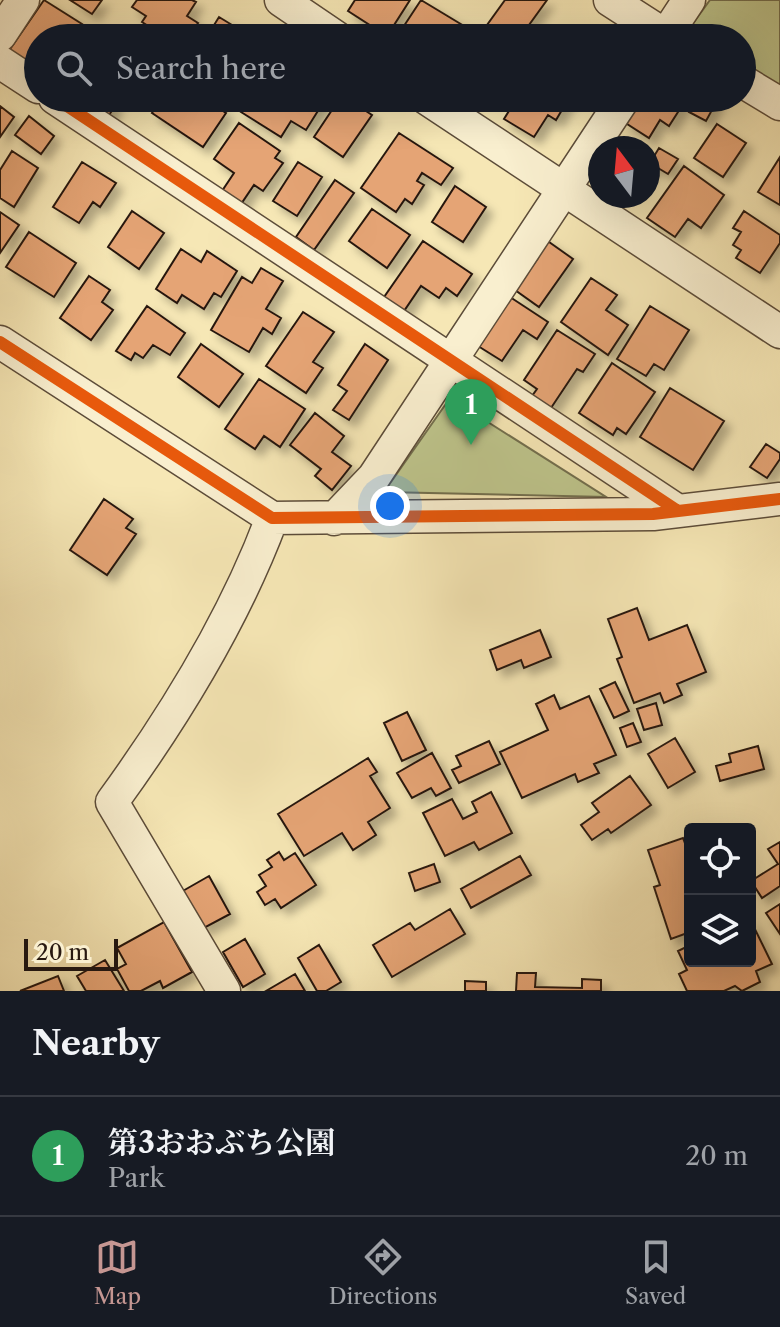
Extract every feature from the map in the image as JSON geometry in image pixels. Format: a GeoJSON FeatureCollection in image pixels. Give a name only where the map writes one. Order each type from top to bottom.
{"type":"FeatureCollection","features":[{"type":"Feature","properties":{"kind":"street"},"geometry":{"type":"LineString","coordinates":[[0,35],[23,0]]}},
{"type":"Feature","properties":{"kind":"street"},"geometry":{"type":"LineString","coordinates":[[281,0],[316,24]]}},
{"type":"Feature","properties":{"kind":"street"},"geometry":{"type":"LineString","coordinates":[[610,0],[646,24]]}},
{"type":"Feature","properties":{"kind":"street"},"geometry":{"type":"LineString","coordinates":[[674,24],[689,0]]}},
{"type":"Feature","properties":{"kind":"street"},"geometry":{"type":"LineString","coordinates":[[0,62],[24,78]]}},
{"type":"Feature","properties":{"kind":"street"},"geometry":{"type":"LineString","coordinates":[[756,89],[780,104]]}},
{"type":"Feature","properties":{"kind":"street"},"geometry":{"type":"LineString","coordinates":[[76,112],[452,358],[678,511]]}},
{"type":"Feature","properties":{"kind":"street"},"geometry":{"type":"LineString","coordinates":[[447,112],[780,332]]}},
{"type":"Feature","properties":{"kind":"street"},"geometry":{"type":"LineString","coordinates":[[334,519],[374,477],[615,112]]}},
{"type":"Feature","properties":{"kind":"street"},"geometry":{"type":"LineString","coordinates":[[0,342],[272,518],[678,511],[780,499]]}},
{"type":"Feature","properties":{"kind":"street"},"geometry":{"type":"LineString","coordinates":[[224,991],[112,802],[169,724],[254,566],[272,518]]}},
{"type":"Feature","properties":{"kind":"green space"},"geometry":{"type":"Polygon","coordinates":[[[710,0],[780,0],[780,90],[756,75],[756,24],[693,24],[710,0]]]}},
{"type":"Feature","properties":{"kind":"green space"},"geometry":{"type":"Polygon","coordinates":[[[450,398],[606,497],[384,492],[450,398]]]}},
{"type":"Feature","properties":{"kind":"building"},"geometry":{"type":"Polygon","coordinates":[[[44,0],[82,24],[27,24],[44,0]]]}},
{"type":"Feature","properties":{"kind":"building"},"geometry":{"type":"Polygon","coordinates":[[[70,0],[102,0],[92,14],[70,0]]]}},
{"type":"Feature","properties":{"kind":"building"},"geometry":{"type":"Polygon","coordinates":[[[137,0],[192,0],[196,2],[187,16],[198,23],[145,24],[142,22],[146,16],[132,7],[137,0]]]}},
{"type":"Feature","properties":{"kind":"building"},"geometry":{"type":"Polygon","coordinates":[[[355,0],[410,0],[395,24],[368,24],[348,11],[355,0]]]}},
{"type":"Feature","properties":{"kind":"building"},"geometry":{"type":"Polygon","coordinates":[[[421,0],[461,24],[405,24],[421,0]]]}},
{"type":"Feature","properties":{"kind":"building"},"geometry":{"type":"Polygon","coordinates":[[[505,0],[547,0],[530,24],[488,24],[505,0]]]}},
{"type":"Feature","properties":{"kind":"building"},"geometry":{"type":"Polygon","coordinates":[[[219,17],[230,24],[215,24],[219,17]]]}},
{"type":"Feature","properties":{"kind":"building"},"geometry":{"type":"Polygon","coordinates":[[[24,29],[24,63],[8,52],[24,29]]]}},
{"type":"Feature","properties":{"kind":"building"},"geometry":{"type":"Polygon","coordinates":[[[0,106],[14,117],[0,137],[0,106]]]}},
{"type":"Feature","properties":{"kind":"building"},"geometry":{"type":"Polygon","coordinates":[[[89,112],[111,112],[104,122],[89,112]]]}},
{"type":"Feature","properties":{"kind":"building"},"geometry":{"type":"Polygon","coordinates":[[[224,112],[226,113],[203,147],[152,113],[224,112]]]}},
{"type":"Feature","properties":{"kind":"building"},"geometry":{"type":"Polygon","coordinates":[[[241,112],[317,112],[306,130],[291,121],[281,137],[241,112]]]}},
{"type":"Feature","properties":{"kind":"building"},"geometry":{"type":"Polygon","coordinates":[[[331,112],[367,112],[372,115],[343,157],[314,137],[331,112]]]}},
{"type":"Feature","properties":{"kind":"building"},"geometry":{"type":"Polygon","coordinates":[[[508,112],[561,112],[556,120],[548,115],[534,137],[504,119],[508,112]]]}},
{"type":"Feature","properties":{"kind":"building"},"geometry":{"type":"Polygon","coordinates":[[[631,112],[678,112],[669,126],[660,120],[650,136],[624,122],[631,112]]]}},
{"type":"Feature","properties":{"kind":"building"},"geometry":{"type":"Polygon","coordinates":[[[689,112],[711,112],[706,121],[689,112]]]}},
{"type":"Feature","properties":{"kind":"building"},"geometry":{"type":"Polygon","coordinates":[[[29,116],[54,136],[41,154],[15,135],[29,116]]]}},
{"type":"Feature","properties":{"kind":"building"},"geometry":{"type":"Polygon","coordinates":[[[239,123],[280,151],[275,158],[283,163],[263,191],[254,185],[239,207],[220,194],[234,173],[214,159],[239,123]]]}},
{"type":"Feature","properties":{"kind":"building"},"geometry":{"type":"Polygon","coordinates":[[[717,124],[746,143],[723,177],[694,158],[717,124]]]}},
{"type":"Feature","properties":{"kind":"building"},"geometry":{"type":"Polygon","coordinates":[[[399,133],[453,168],[441,185],[422,173],[417,181],[424,185],[412,204],[405,199],[396,212],[361,188],[399,133]]]}},
{"type":"Feature","properties":{"kind":"building"},"geometry":{"type":"Polygon","coordinates":[[[660,149],[678,159],[668,174],[660,169],[660,149]]]}},
{"type":"Feature","properties":{"kind":"building"},"geometry":{"type":"Polygon","coordinates":[[[12,151],[38,168],[14,207],[0,198],[0,170],[12,151]]]}},
{"type":"Feature","properties":{"kind":"building"},"geometry":{"type":"Polygon","coordinates":[[[780,157],[780,205],[758,192],[780,157]]]}},
{"type":"Feature","properties":{"kind":"building"},"geometry":{"type":"Polygon","coordinates":[[[82,162],[116,183],[100,207],[93,202],[79,223],[53,207],[82,162]]]}},
{"type":"Feature","properties":{"kind":"building"},"geometry":{"type":"Polygon","coordinates":[[[298,162],[322,177],[297,216],[273,201],[298,162]]]}},
{"type":"Feature","properties":{"kind":"building"},"geometry":{"type":"Polygon","coordinates":[[[684,166],[724,195],[701,228],[688,219],[675,237],[647,218],[654,208],[660,208],[660,200],[684,166]]]}},
{"type":"Feature","properties":{"kind":"building"},"geometry":{"type":"Polygon","coordinates":[[[335,180],[354,193],[314,250],[296,237],[335,180]]]}},
{"type":"Feature","properties":{"kind":"building"},"geometry":{"type":"Polygon","coordinates":[[[455,186],[486,207],[463,242],[432,222],[455,186]]]}},
{"type":"Feature","properties":{"kind":"building"},"geometry":{"type":"Polygon","coordinates":[[[372,209],[410,235],[387,268],[349,241],[372,209]]]}},
{"type":"Feature","properties":{"kind":"building"},"geometry":{"type":"Polygon","coordinates":[[[132,211],[164,233],[139,269],[108,247],[132,211]]]}},
{"type":"Feature","properties":{"kind":"building"},"geometry":{"type":"Polygon","coordinates":[[[744,211],[780,235],[780,243],[760,273],[736,258],[741,250],[733,245],[741,232],[733,228],[744,211]]]}},
{"type":"Feature","properties":{"kind":"building"},"geometry":{"type":"Polygon","coordinates":[[[0,212],[19,225],[0,253],[0,212]]]}},
{"type":"Feature","properties":{"kind":"building"},"geometry":{"type":"Polygon","coordinates":[[[29,232],[76,263],[54,297],[6,267],[29,232]]]}},
{"type":"Feature","properties":{"kind":"building"},"geometry":{"type":"Polygon","coordinates":[[[542,237],[573,259],[539,307],[515,290],[538,258],[531,253],[542,237]]]}},
{"type":"Feature","properties":{"kind":"building"},"geometry":{"type":"Polygon","coordinates":[[[423,241],[472,274],[457,296],[446,288],[439,298],[421,286],[402,314],[382,300],[423,241]]]}},
{"type":"Feature","properties":{"kind":"building"},"geometry":{"type":"Polygon","coordinates":[[[181,249],[201,262],[207,251],[237,271],[221,297],[214,293],[204,309],[182,295],[177,303],[156,289],[181,249]]]}},
{"type":"Feature","properties":{"kind":"building"},"geometry":{"type":"Polygon","coordinates":[[[261,268],[283,281],[266,309],[281,318],[272,334],[263,328],[249,352],[211,330],[242,277],[252,283],[261,268]]]}},
{"type":"Feature","properties":{"kind":"building"},"geometry":{"type":"Polygon","coordinates":[[[89,276],[110,290],[102,302],[113,310],[91,340],[60,318],[89,276]]]}},
{"type":"Feature","properties":{"kind":"building"},"geometry":{"type":"Polygon","coordinates":[[[591,278],[617,295],[606,310],[628,325],[608,355],[561,322],[591,278]]]}},
{"type":"Feature","properties":{"kind":"building"},"geometry":{"type":"Polygon","coordinates":[[[510,297],[548,322],[537,339],[523,330],[502,361],[478,346],[510,297]]]}},
{"type":"Feature","properties":{"kind":"building"},"geometry":{"type":"Polygon","coordinates":[[[147,306],[185,333],[170,355],[153,345],[143,358],[135,353],[131,360],[116,351],[147,306]]]}},
{"type":"Feature","properties":{"kind":"building"},"geometry":{"type":"Polygon","coordinates":[[[650,306],[689,330],[664,370],[654,364],[646,376],[617,359],[650,306]]]}},
{"type":"Feature","properties":{"kind":"building"},"geometry":{"type":"Polygon","coordinates":[[[303,312],[334,332],[313,362],[323,368],[306,393],[266,366],[303,312]]]}},
{"type":"Feature","properties":{"kind":"building"},"geometry":{"type":"Polygon","coordinates":[[[557,330],[595,354],[583,372],[577,369],[551,408],[532,396],[537,389],[524,380],[557,330]]]}},
{"type":"Feature","properties":{"kind":"building"},"geometry":{"type":"Polygon","coordinates":[[[201,344],[243,374],[219,407],[178,377],[201,344]]]}},
{"type":"Feature","properties":{"kind":"building"},"geometry":{"type":"Polygon","coordinates":[[[365,344],[388,360],[349,420],[333,410],[347,391],[338,385],[365,344]]]}},
{"type":"Feature","properties":{"kind":"building"},"geometry":{"type":"Polygon","coordinates":[[[612,363],[655,392],[626,434],[617,428],[613,435],[579,413],[612,363]]]}},
{"type":"Feature","properties":{"kind":"building"},"geometry":{"type":"Polygon","coordinates":[[[259,379],[305,409],[280,447],[264,436],[255,449],[225,429],[259,379]]]}},
{"type":"Feature","properties":{"kind":"building"},"geometry":{"type":"Polygon","coordinates":[[[670,388],[724,421],[693,470],[640,437],[670,388]]]}},
{"type":"Feature","properties":{"kind":"building"},"geometry":{"type":"Polygon","coordinates":[[[315,413],[344,436],[332,452],[351,466],[332,490],[315,476],[321,469],[290,445],[315,413]]]}},
{"type":"Feature","properties":{"kind":"building"},"geometry":{"type":"Polygon","coordinates":[[[766,444],[780,453],[780,459],[767,478],[750,467],[766,444]]]}},
{"type":"Feature","properties":{"kind":"building"},"geometry":{"type":"Polygon","coordinates":[[[104,499],[133,519],[126,528],[136,534],[107,575],[70,550],[104,499]]]}},
{"type":"Feature","properties":{"kind":"building"},"geometry":{"type":"Polygon","coordinates":[[[637,608],[649,640],[687,625],[706,672],[677,684],[682,695],[664,703],[660,693],[634,703],[617,659],[622,657],[608,619],[637,608]]]}},
{"type":"Feature","properties":{"kind":"building"},"geometry":{"type":"Polygon","coordinates":[[[540,630],[551,657],[524,668],[521,660],[497,670],[490,650],[540,630]]]}},
{"type":"Feature","properties":{"kind":"building"},"geometry":{"type":"Polygon","coordinates":[[[615,682],[629,711],[614,718],[600,689],[615,682]]]}},
{"type":"Feature","properties":{"kind":"building"},"geometry":{"type":"Polygon","coordinates":[[[554,695],[560,709],[589,696],[616,755],[594,764],[599,773],[578,782],[575,774],[522,798],[500,752],[548,730],[536,704],[554,695]]]}},
{"type":"Feature","properties":{"kind":"building"},"geometry":{"type":"Polygon","coordinates":[[[656,703],[662,725],[644,730],[637,709],[656,703]]]}},
{"type":"Feature","properties":{"kind":"building"},"geometry":{"type":"Polygon","coordinates":[[[407,712],[426,750],[402,761],[384,723],[407,712]]]}},
{"type":"Feature","properties":{"kind":"building"},"geometry":{"type":"Polygon","coordinates":[[[633,723],[641,742],[627,747],[620,728],[633,723]]]}},
{"type":"Feature","properties":{"kind":"building"},"geometry":{"type":"Polygon","coordinates":[[[675,738],[695,772],[668,788],[648,754],[675,738]]]}},
{"type":"Feature","properties":{"kind":"building"},"geometry":{"type":"Polygon","coordinates":[[[489,741],[500,764],[459,783],[452,770],[461,766],[456,756],[489,741]]]}},
{"type":"Feature","properties":{"kind":"building"},"geometry":{"type":"Polygon","coordinates":[[[758,746],[764,769],[720,781],[716,766],[731,762],[729,754],[758,746]]]}},
{"type":"Feature","properties":{"kind":"building"},"geometry":{"type":"Polygon","coordinates":[[[432,753],[451,788],[436,796],[431,788],[412,798],[397,773],[432,753]]]}},
{"type":"Feature","properties":{"kind":"building"},"geometry":{"type":"Polygon","coordinates":[[[368,758],[377,772],[370,776],[390,808],[368,822],[376,835],[353,850],[342,833],[304,856],[278,814],[368,758]]]}},
{"type":"Feature","properties":{"kind":"building"},"geometry":{"type":"Polygon","coordinates":[[[630,776],[651,805],[611,833],[608,829],[592,840],[581,825],[599,812],[592,803],[630,776]]]}},
{"type":"Feature","properties":{"kind":"building"},"geometry":{"type":"Polygon","coordinates":[[[491,792],[512,833],[479,850],[474,842],[445,856],[423,813],[452,799],[463,819],[477,812],[472,802],[491,792]]]}},
{"type":"Feature","properties":{"kind":"building"},"geometry":{"type":"Polygon","coordinates":[[[683,838],[684,841],[684,934],[671,939],[654,887],[660,885],[648,850],[683,838]]]}},
{"type":"Feature","properties":{"kind":"building"},"geometry":{"type":"Polygon","coordinates":[[[780,842],[780,886],[762,898],[756,889],[756,878],[778,864],[768,849],[780,842]]]}},
{"type":"Feature","properties":{"kind":"building"},"geometry":{"type":"Polygon","coordinates":[[[279,852],[284,860],[295,853],[316,885],[281,908],[275,899],[265,905],[257,892],[266,886],[259,875],[272,867],[267,860],[279,852]]]}},
{"type":"Feature","properties":{"kind":"building"},"geometry":{"type":"Polygon","coordinates":[[[520,856],[531,875],[471,908],[461,889],[520,856]]]}},
{"type":"Feature","properties":{"kind":"building"},"geometry":{"type":"Polygon","coordinates":[[[434,864],[440,882],[415,891],[409,873],[434,864]]]}},
{"type":"Feature","properties":{"kind":"building"},"geometry":{"type":"Polygon","coordinates":[[[209,876],[230,914],[202,929],[181,892],[209,876]]]}},
{"type":"Feature","properties":{"kind":"building"},"geometry":{"type":"Polygon","coordinates":[[[780,904],[780,934],[766,913],[780,904]]]}},
{"type":"Feature","properties":{"kind":"building"},"geometry":{"type":"Polygon","coordinates":[[[450,909],[465,934],[392,977],[373,945],[410,923],[415,930],[450,909]]]}},
{"type":"Feature","properties":{"kind":"building"},"geometry":{"type":"Polygon","coordinates":[[[164,922],[192,972],[163,988],[160,981],[141,991],[129,991],[117,969],[126,964],[117,948],[164,922]]]}},
{"type":"Feature","properties":{"kind":"building"},"geometry":{"type":"Polygon","coordinates":[[[756,931],[772,964],[756,971],[760,982],[742,991],[735,986],[724,991],[687,991],[679,974],[687,970],[686,967],[756,967],[756,931]]]}},
{"type":"Feature","properties":{"kind":"building"},"geometry":{"type":"Polygon","coordinates":[[[245,939],[265,974],[243,987],[223,952],[245,939]]]}},
{"type":"Feature","properties":{"kind":"building"},"geometry":{"type":"Polygon","coordinates":[[[319,945],[341,982],[326,991],[317,991],[298,958],[319,945]]]}},
{"type":"Feature","properties":{"kind":"building"},"geometry":{"type":"Polygon","coordinates":[[[684,948],[684,964],[678,951],[684,948]]]}},
{"type":"Feature","properties":{"kind":"building"},"geometry":{"type":"Polygon","coordinates":[[[105,960],[124,991],[86,991],[77,976],[105,960]]]}},
{"type":"Feature","properties":{"kind":"building"},"geometry":{"type":"Polygon","coordinates":[[[517,973],[536,973],[535,987],[582,988],[582,979],[601,980],[601,991],[516,991],[517,973]]]}},
{"type":"Feature","properties":{"kind":"building"},"geometry":{"type":"Polygon","coordinates":[[[295,974],[305,991],[266,991],[295,974]]]}},
{"type":"Feature","properties":{"kind":"building"},"geometry":{"type":"Polygon","coordinates":[[[58,976],[64,991],[20,991],[58,976]]]}},
{"type":"Feature","properties":{"kind":"building"},"geometry":{"type":"Polygon","coordinates":[[[465,981],[486,982],[486,991],[465,991],[465,981]]]}},
{"type":"Feature","properties":{"kind":"cycle path"},"geometry":{"type":"LineString","coordinates":[[76,112],[678,511]]}},
{"type":"Feature","properties":{"kind":"cycle path"},"geometry":{"type":"LineString","coordinates":[[0,342],[272,518],[653,514],[780,499]]}},
{"type":"Feature","properties":{"kind":"place","name":"第3おおぶち公園"},"geometry":{"type":"Point","coordinates":[471,445]}}]}
